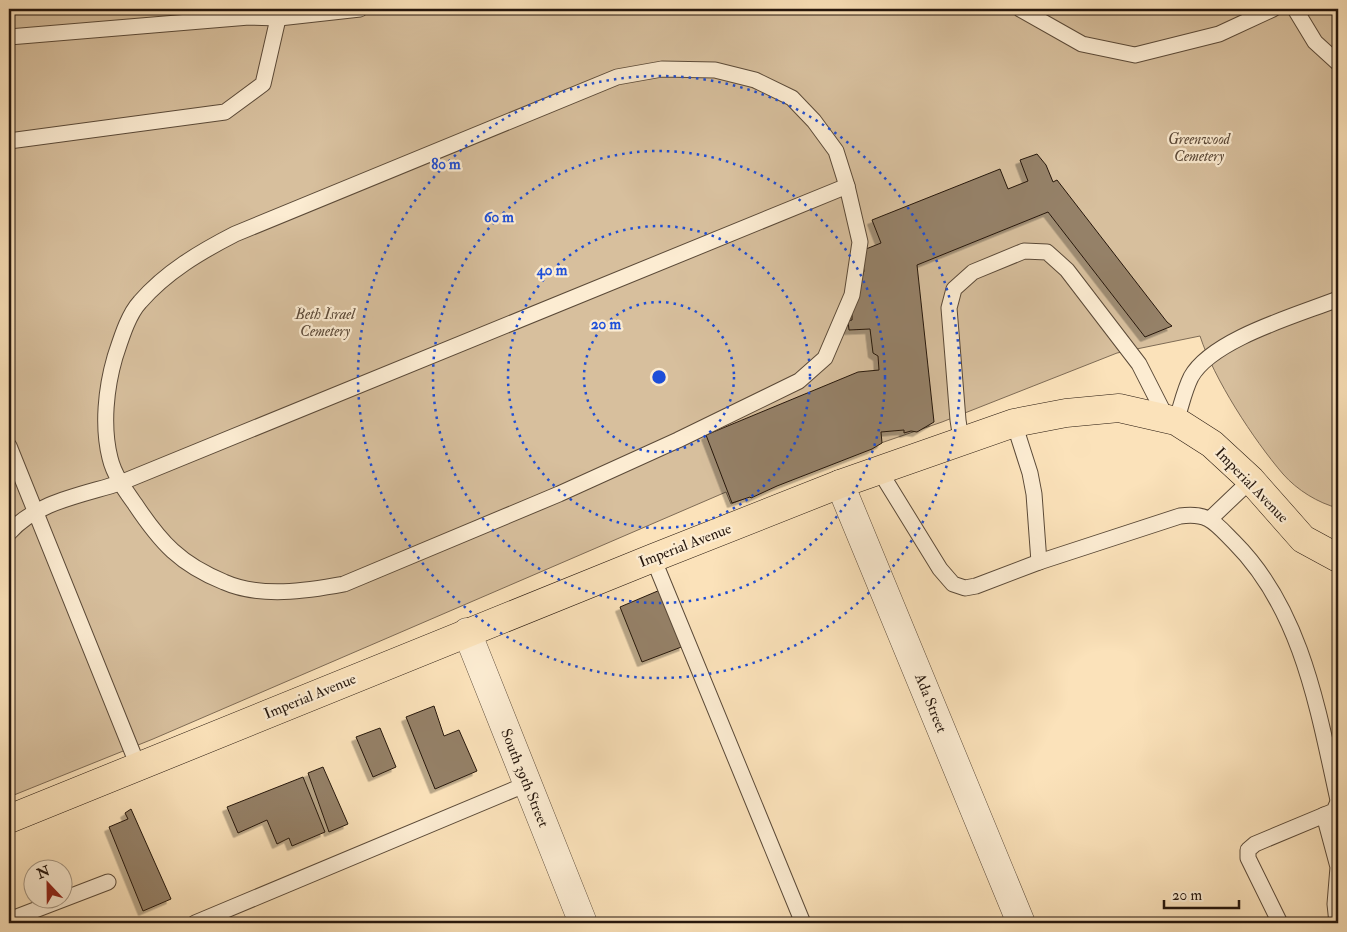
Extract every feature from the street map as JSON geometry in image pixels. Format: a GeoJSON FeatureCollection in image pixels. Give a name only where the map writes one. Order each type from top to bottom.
{"type":"FeatureCollection","features":[{"type":"Feature","properties":{"kind":"main road","name":"Imperial Avenue"},"geometry":{"type":"LineString","coordinates":[[9,819],[652,558],[840,484],[1014,423],[1066,413],[1119,408],[1171,420],[1212,444],[1251,480],[1303,539],[1338,558]]}},
{"type":"Feature","properties":{"kind":"street","name":"Ada Street"},"geometry":{"type":"LineString","coordinates":[[840,484],[1021,923]]}},
{"type":"Feature","properties":{"kind":"street","name":"South 39th Street"},"geometry":{"type":"LineString","coordinates":[[467,632],[583,923]]}},
{"type":"Feature","properties":{"kind":"lane"},"geometry":{"type":"LineString","coordinates":[[9,37],[360,9]]}},
{"type":"Feature","properties":{"kind":"lane"},"geometry":{"type":"LineString","coordinates":[[1020,9],[1082,44],[1135,55],[1219,34],[1273,9]]}},
{"type":"Feature","properties":{"kind":"lane"},"geometry":{"type":"LineString","coordinates":[[1296,9],[1315,42],[1338,63]]}},
{"type":"Feature","properties":{"kind":"lane"},"geometry":{"type":"LineString","coordinates":[[9,141],[225,112],[263,84],[280,14]]}},
{"type":"Feature","properties":{"kind":"lane"},"geometry":{"type":"LineString","coordinates":[[662,69],[715,70],[755,80],[792,98],[814,121],[836,151],[847,186],[860,242],[852,294],[825,358],[798,381],[560,494],[436,544],[344,584],[317,589],[258,590],[226,583],[197,569],[170,550],[153,532],[120,483],[110,458],[106,417],[108,380],[121,339],[139,303],[170,274],[200,252],[235,234],[617,77],[662,69]]}},
{"type":"Feature","properties":{"kind":"lane"},"geometry":{"type":"LineString","coordinates":[[9,533],[20,520],[36,510],[120,483],[847,186]]}},
{"type":"Feature","properties":{"kind":"lane"},"geometry":{"type":"LineString","coordinates":[[961,440],[949,308],[954,289],[973,272],[1024,251],[1047,252],[1067,270],[1139,364],[1171,420]]}},
{"type":"Feature","properties":{"kind":"lane"},"geometry":{"type":"LineString","coordinates":[[1171,420],[1192,377],[1208,358],[1230,342],[1338,299]]}},
{"type":"Feature","properties":{"kind":"lane"},"geometry":{"type":"LineString","coordinates":[[1014,423],[1030,473],[1034,494],[1039,562]]}},
{"type":"Feature","properties":{"kind":"lane"},"geometry":{"type":"LineString","coordinates":[[9,446],[138,766]]}},
{"type":"Feature","properties":{"kind":"lane"},"geometry":{"type":"LineString","coordinates":[[878,470],[940,569],[953,584],[966,588],[1180,516],[1200,515],[1210,519],[1241,549],[1265,578],[1296,642],[1314,689],[1338,801],[1334,810],[1255,844],[1248,850],[1248,858],[1280,923]]}},
{"type":"Feature","properties":{"kind":"lane"},"geometry":{"type":"LineString","coordinates":[[1210,519],[1251,480]]}},
{"type":"Feature","properties":{"kind":"lane"},"geometry":{"type":"LineString","coordinates":[[652,558],[804,923]]}},
{"type":"Feature","properties":{"kind":"lane"},"geometry":{"type":"LineString","coordinates":[[195,923],[527,784]]}},
{"type":"Feature","properties":{"kind":"lane"},"geometry":{"type":"LineString","coordinates":[[1324,814],[1338,867],[1335,904],[1337,923]]}},
{"type":"Feature","properties":{"kind":"lane"},"geometry":{"type":"LineString","coordinates":[[9,920],[108,882]]}},
{"type":"Feature","properties":{"kind":"green space","name":"Beth Israel Cemetery"},"geometry":{"type":"Polygon","coordinates":[[[9,9],[1338,9],[1338,508],[1323,503],[1301,490],[1271,460],[1247,426],[1225,389],[1206,353],[1200,336],[1117,353],[942,422],[878,444],[731,504],[726,492],[153,739],[9,797],[9,9]]]}},
{"type":"Feature","properties":{"kind":"building"},"geometry":{"type":"Polygon","coordinates":[[[1037,154],[1046,165],[1053,182],[1057,180],[1172,326],[1145,337],[1048,212],[917,265],[934,422],[917,432],[904,433],[904,430],[881,432],[882,443],[872,449],[751,498],[732,503],[706,435],[858,372],[879,370],[878,356],[873,353],[870,329],[849,330],[848,321],[852,320],[852,310],[864,271],[861,251],[881,243],[872,220],[1000,169],[1008,189],[1028,181],[1020,160],[1037,154]]]}},
{"type":"Feature","properties":{"kind":"building"},"geometry":{"type":"Polygon","coordinates":[[[660,590],[684,646],[642,662],[620,607],[660,590]]]}},
{"type":"Feature","properties":{"kind":"building"},"geometry":{"type":"Polygon","coordinates":[[[434,706],[444,736],[459,730],[477,771],[435,789],[406,717],[434,706]]]}},
{"type":"Feature","properties":{"kind":"building"},"geometry":{"type":"Polygon","coordinates":[[[380,728],[396,767],[373,777],[356,737],[380,728]]]}},
{"type":"Feature","properties":{"kind":"building"},"geometry":{"type":"Polygon","coordinates":[[[323,767],[348,824],[329,832],[308,773],[323,767]]]}},
{"type":"Feature","properties":{"kind":"building"},"geometry":{"type":"Polygon","coordinates":[[[303,777],[325,832],[292,846],[289,838],[277,844],[267,820],[238,833],[227,807],[303,777]]]}},
{"type":"Feature","properties":{"kind":"building"},"geometry":{"type":"Polygon","coordinates":[[[131,809],[171,899],[143,911],[109,827],[128,819],[125,813],[131,809]]]}},
{"type":"Feature","properties":{"kind":"park label","name":"Greenwood Cemetery"},"geometry":{"type":"Point","coordinates":[1199,148]}}]}
